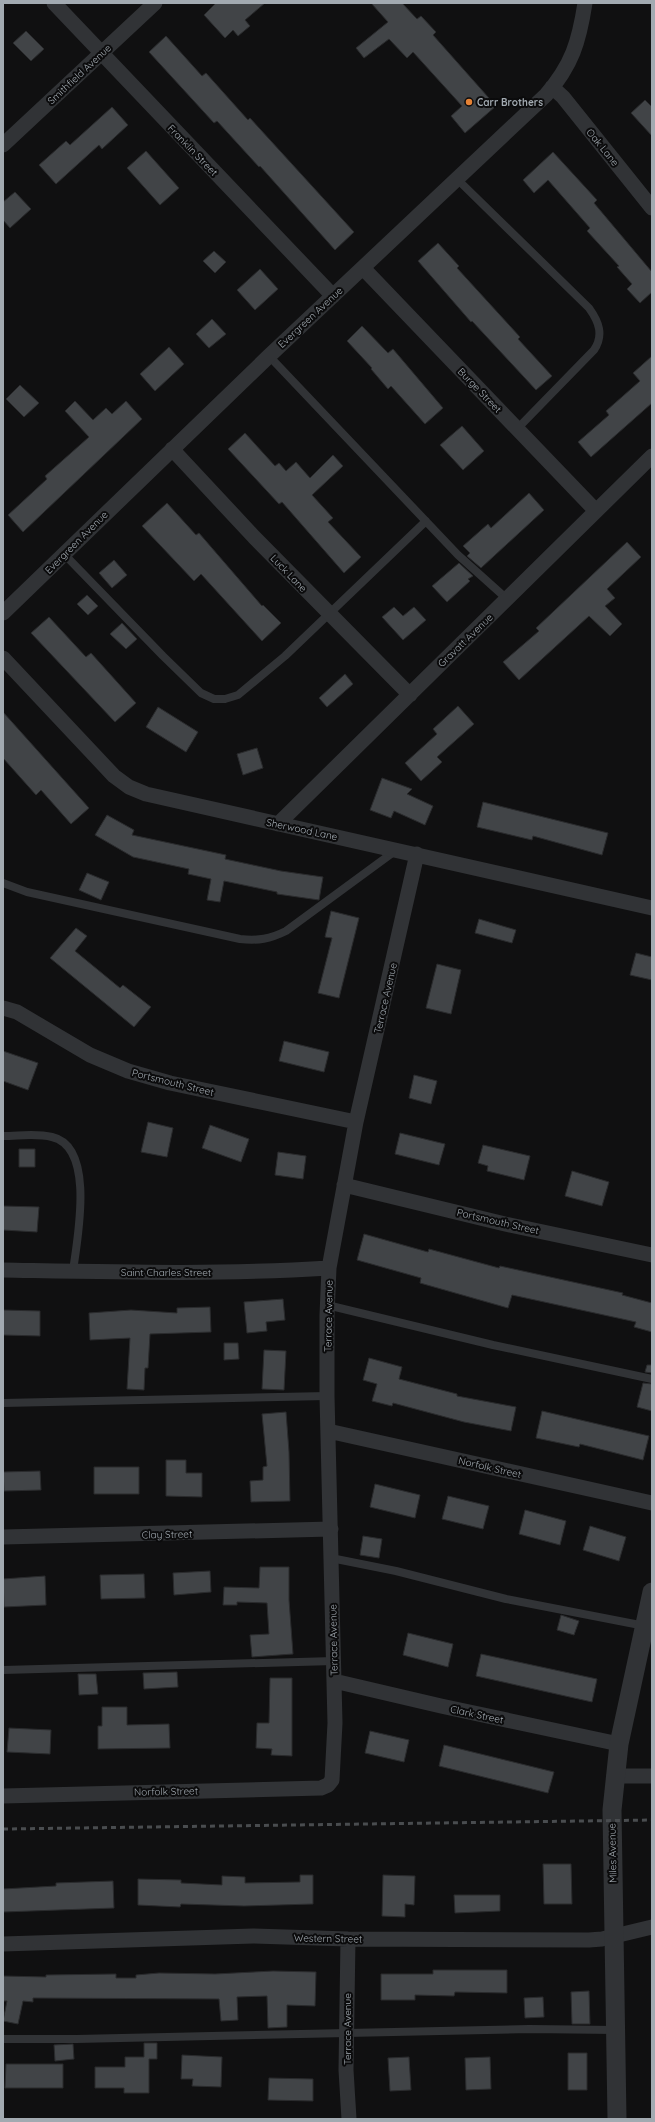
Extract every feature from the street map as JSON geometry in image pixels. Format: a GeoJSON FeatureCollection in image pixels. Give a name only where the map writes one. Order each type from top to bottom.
{"type":"FeatureCollection","features":[{"type":"Feature","properties":{"kind":"street","name":"Franklin Street"},"geometry":{"type":"LineString","coordinates":[[54,3],[333,296]]}},
{"type":"Feature","properties":{"kind":"street","name":"Smithfield Avenue"},"geometry":{"type":"LineString","coordinates":[[3,145],[155,3]]}},
{"type":"Feature","properties":{"kind":"street","name":"Evergreen Avenue"},"geometry":{"type":"LineString","coordinates":[[3,613],[269,356],[457,179],[552,87],[566,69],[574,54],[581,30],[584,3]]}},
{"type":"Feature","properties":{"kind":"street","name":"Oak Lane"},"geometry":{"type":"LineString","coordinates":[[552,87],[562,97],[652,208]]}},
{"type":"Feature","properties":{"kind":"street","name":"Burge Street"},"geometry":{"type":"LineString","coordinates":[[363,268],[596,512]]}},
{"type":"Feature","properties":{"kind":"street","name":"Luck Lane"},"geometry":{"type":"LineString","coordinates":[[172,449],[410,695]]}},
{"type":"Feature","properties":{"kind":"street","name":"Gravatt Avenue"},"geometry":{"type":"LineString","coordinates":[[278,824],[652,456]]}},
{"type":"Feature","properties":{"kind":"street","name":"Sherwood Lane"},"geometry":{"type":"LineString","coordinates":[[3,658],[114,776],[129,787],[146,794],[396,849],[652,908]]}},
{"type":"Feature","properties":{"kind":"street","name":"Terrace Avenue"},"geometry":{"type":"LineString","coordinates":[[328,1786],[332,1780],[335,1752],[327,1396],[327,1305],[329,1268],[356,1122],[417,854]]}},
{"type":"Feature","properties":{"kind":"street","name":"Portsmouth Street"},"geometry":{"type":"LineString","coordinates":[[3,1008],[17,1012],[90,1055],[128,1071],[170,1083],[356,1122]]}},
{"type":"Feature","properties":{"kind":"street","name":"Portsmouth Street"},"geometry":{"type":"LineString","coordinates":[[344,1185],[505,1224],[652,1255]]}},
{"type":"Feature","properties":{"kind":"street","name":"Saint Charles Street"},"geometry":{"type":"LineString","coordinates":[[3,1270],[150,1273],[286,1271],[329,1268]]}},
{"type":"Feature","properties":{"kind":"street","name":"Norfolk Street"},"geometry":{"type":"LineString","coordinates":[[328,1431],[652,1503]]}},
{"type":"Feature","properties":{"kind":"street","name":"Clay Street"},"geometry":{"type":"LineString","coordinates":[[3,1537],[331,1529]]}},
{"type":"Feature","properties":{"kind":"street","name":"Miles Avenue"},"geometry":{"type":"LineString","coordinates":[[617,2119],[612,1810],[614,1776],[619,1744],[648,1627],[652,1592]]}},
{"type":"Feature","properties":{"kind":"street","name":"Clark Street"},"geometry":{"type":"LineString","coordinates":[[334,1681],[441,1706],[619,1744]]}},
{"type":"Feature","properties":{"kind":"street"},"geometry":{"type":"LineString","coordinates":[[614,1776],[652,1776]]}},
{"type":"Feature","properties":{"kind":"street","name":"Norfolk Street"},"geometry":{"type":"LineString","coordinates":[[3,1796],[321,1788],[328,1786]]}},
{"type":"Feature","properties":{"kind":"street","name":"Western Street"},"geometry":{"type":"LineString","coordinates":[[3,1944],[253,1936],[348,1939],[590,1940],[652,1927]]}},
{"type":"Feature","properties":{"kind":"street","name":"Terrace Avenue"},"geometry":{"type":"LineString","coordinates":[[348,1939],[347,2033],[349,2119]]}},
{"type":"Feature","properties":{"kind":"lane"},"geometry":{"type":"LineString","coordinates":[[457,179],[589,308],[596,319],[600,332],[598,344],[594,350],[517,429]]}},
{"type":"Feature","properties":{"kind":"lane"},"geometry":{"type":"LineString","coordinates":[[269,356],[458,555],[507,599]]}},
{"type":"Feature","properties":{"kind":"lane"},"geometry":{"type":"LineString","coordinates":[[64,554],[162,656],[202,693],[214,699],[225,699],[238,695],[285,656],[426,521]]}},
{"type":"Feature","properties":{"kind":"lane"},"geometry":{"type":"LineString","coordinates":[[3,883],[27,892],[240,939],[259,941],[272,938],[286,931],[396,849]]}},
{"type":"Feature","properties":{"kind":"lane"},"geometry":{"type":"LineString","coordinates":[[3,1136],[52,1137],[63,1142],[71,1150],[76,1163],[80,1188],[80,1212],[73,1271]]}},
{"type":"Feature","properties":{"kind":"lane"},"geometry":{"type":"LineString","coordinates":[[327,1305],[485,1343],[652,1379]]}},
{"type":"Feature","properties":{"kind":"lane"},"geometry":{"type":"LineString","coordinates":[[3,1403],[327,1396]]}},
{"type":"Feature","properties":{"kind":"lane"},"geometry":{"type":"LineString","coordinates":[[331,1558],[396,1571],[506,1599],[648,1627]]}},
{"type":"Feature","properties":{"kind":"lane"},"geometry":{"type":"LineString","coordinates":[[3,1670],[334,1661]]}},
{"type":"Feature","properties":{"kind":"lane"},"geometry":{"type":"LineString","coordinates":[[3,2039],[529,2029],[616,2030]]}},
{"type":"Feature","properties":{"kind":"building"},"geometry":{"type":"Polygon","coordinates":[[[216,3],[265,3],[245,20],[250,26],[238,36],[233,30],[225,38],[204,15],[216,3]]]}},
{"type":"Feature","properties":{"kind":"building"},"geometry":{"type":"Polygon","coordinates":[[[371,3],[402,3],[417,19],[421,16],[436,32],[433,35],[496,106],[465,133],[451,116],[462,106],[413,52],[407,58],[389,39],[364,58],[356,48],[388,22],[371,3]]]}},
{"type":"Feature","properties":{"kind":"building"},"geometry":{"type":"Polygon","coordinates":[[[26,31],[44,49],[31,61],[13,43],[26,31]]]}},
{"type":"Feature","properties":{"kind":"building"},"geometry":{"type":"Polygon","coordinates":[[[166,36],[202,76],[206,73],[248,120],[250,118],[354,232],[335,250],[260,166],[259,167],[217,121],[214,123],[149,52],[166,36]]]}},
{"type":"Feature","properties":{"kind":"building"},"geometry":{"type":"Polygon","coordinates":[[[645,100],[652,107],[652,136],[631,113],[645,100]]]}},
{"type":"Feature","properties":{"kind":"building"},"geometry":{"type":"Polygon","coordinates":[[[112,107],[128,125],[102,149],[99,145],[56,184],[39,165],[66,141],[70,145],[112,107]]]}},
{"type":"Feature","properties":{"kind":"building"},"geometry":{"type":"Polygon","coordinates":[[[146,151],[179,188],[160,205],[127,168],[146,151]]]}},
{"type":"Feature","properties":{"kind":"building"},"geometry":{"type":"Polygon","coordinates":[[[553,152],[597,200],[594,203],[652,272],[652,292],[640,303],[627,289],[632,284],[617,267],[619,266],[587,231],[590,228],[548,180],[534,193],[523,180],[553,152]]]}},
{"type":"Feature","properties":{"kind":"building"},"geometry":{"type":"Polygon","coordinates":[[[15,192],[31,209],[10,228],[3,220],[3,202],[15,192]]]}},
{"type":"Feature","properties":{"kind":"building"},"geometry":{"type":"Polygon","coordinates":[[[438,243],[459,266],[457,268],[520,337],[518,339],[552,376],[536,390],[472,321],[471,322],[418,261],[438,243]]]}},
{"type":"Feature","properties":{"kind":"building"},"geometry":{"type":"Polygon","coordinates":[[[214,251],[226,262],[215,273],[203,261],[214,251]]]}},
{"type":"Feature","properties":{"kind":"building"},"geometry":{"type":"Polygon","coordinates":[[[260,269],[278,289],[255,310],[237,290],[260,269]]]}},
{"type":"Feature","properties":{"kind":"building"},"geometry":{"type":"Polygon","coordinates":[[[212,319],[226,334],[209,348],[196,334],[212,319]]]}},
{"type":"Feature","properties":{"kind":"building"},"geometry":{"type":"Polygon","coordinates":[[[362,326],[388,353],[393,349],[443,408],[425,424],[391,386],[388,389],[371,369],[372,368],[347,341],[362,326]]]}},
{"type":"Feature","properties":{"kind":"building"},"geometry":{"type":"Polygon","coordinates":[[[169,347],[184,364],[155,391],[140,374],[169,347]]]}},
{"type":"Feature","properties":{"kind":"building"},"geometry":{"type":"Polygon","coordinates":[[[652,356],[652,403],[591,457],[578,442],[609,415],[606,411],[640,381],[633,373],[652,356]]]}},
{"type":"Feature","properties":{"kind":"building"},"geometry":{"type":"Polygon","coordinates":[[[20,385],[39,403],[24,417],[6,399],[20,385]]]}},
{"type":"Feature","properties":{"kind":"building"},"geometry":{"type":"Polygon","coordinates":[[[75,401],[93,420],[106,408],[112,414],[126,401],[142,419],[23,532],[8,515],[47,479],[45,476],[89,437],[65,411],[75,401]]]}},
{"type":"Feature","properties":{"kind":"building"},"geometry":{"type":"Polygon","coordinates":[[[462,426],[484,451],[463,470],[440,445],[462,426]]]}},
{"type":"Feature","properties":{"kind":"building"},"geometry":{"type":"Polygon","coordinates":[[[245,433],[275,466],[279,463],[286,471],[296,462],[310,478],[333,455],[343,466],[312,495],[333,518],[328,522],[361,557],[344,573],[282,502],[279,504],[228,449],[245,433]]]}},
{"type":"Feature","properties":{"kind":"building"},"geometry":{"type":"Polygon","coordinates":[[[529,493],[544,510],[481,568],[467,556],[470,553],[463,546],[488,524],[491,528],[529,493]]]}},
{"type":"Feature","properties":{"kind":"building"},"geometry":{"type":"Polygon","coordinates":[[[167,503],[196,535],[199,533],[262,606],[263,605],[281,623],[262,641],[201,574],[194,581],[142,526],[167,503]]]}},
{"type":"Feature","properties":{"kind":"building"},"geometry":{"type":"Polygon","coordinates":[[[627,542],[641,557],[607,589],[615,598],[605,606],[622,624],[610,636],[589,616],[519,680],[503,662],[539,631],[536,628],[627,542]]]}},
{"type":"Feature","properties":{"kind":"building"},"geometry":{"type":"Polygon","coordinates":[[[114,560],[127,575],[112,588],[99,573],[114,560]]]}},
{"type":"Feature","properties":{"kind":"building"},"geometry":{"type":"Polygon","coordinates":[[[459,563],[473,576],[468,579],[470,581],[447,602],[432,586],[459,563]]]}},
{"type":"Feature","properties":{"kind":"building"},"geometry":{"type":"Polygon","coordinates":[[[87,595],[98,606],[88,615],[77,604],[87,595]]]}},
{"type":"Feature","properties":{"kind":"building"},"geometry":{"type":"Polygon","coordinates":[[[394,607],[403,616],[414,607],[426,620],[403,640],[382,617],[394,607]]]}},
{"type":"Feature","properties":{"kind":"building"},"geometry":{"type":"Polygon","coordinates":[[[49,617],[86,657],[91,653],[136,703],[115,722],[31,633],[49,617]]]}},
{"type":"Feature","properties":{"kind":"building"},"geometry":{"type":"Polygon","coordinates":[[[122,623],[137,639],[126,649],[110,634],[122,623]]]}},
{"type":"Feature","properties":{"kind":"building"},"geometry":{"type":"Polygon","coordinates":[[[345,674],[353,684],[327,707],[319,698],[345,674]]]}},
{"type":"Feature","properties":{"kind":"building"},"geometry":{"type":"Polygon","coordinates":[[[458,706],[474,724],[437,757],[442,762],[421,781],[405,763],[437,734],[433,729],[458,706]]]}},
{"type":"Feature","properties":{"kind":"building"},"geometry":{"type":"Polygon","coordinates":[[[158,707],[198,732],[186,752],[146,727],[158,707]]]}},
{"type":"Feature","properties":{"kind":"building"},"geometry":{"type":"Polygon","coordinates":[[[3,712],[89,808],[71,824],[41,790],[36,795],[3,758],[3,712]]]}},
{"type":"Feature","properties":{"kind":"building"},"geometry":{"type":"Polygon","coordinates":[[[257,748],[263,768],[243,775],[237,754],[257,748]]]}},
{"type":"Feature","properties":{"kind":"building"},"geometry":{"type":"Polygon","coordinates":[[[382,778],[412,789],[407,794],[433,806],[425,825],[394,811],[391,818],[370,810],[382,778]]]}},
{"type":"Feature","properties":{"kind":"building"},"geometry":{"type":"Polygon","coordinates":[[[483,802],[608,833],[602,855],[533,836],[532,840],[477,827],[483,802]]]}},
{"type":"Feature","properties":{"kind":"building"},"geometry":{"type":"Polygon","coordinates":[[[107,815],[134,830],[132,835],[226,855],[225,859],[281,871],[323,877],[319,900],[277,894],[277,892],[224,881],[220,902],[207,900],[211,879],[188,874],[189,869],[133,857],[95,835],[107,815]]]}},
{"type":"Feature","properties":{"kind":"building"},"geometry":{"type":"Polygon","coordinates":[[[87,873],[109,882],[101,900],[79,890],[87,873]]]}},
{"type":"Feature","properties":{"kind":"building"},"geometry":{"type":"Polygon","coordinates":[[[331,911],[359,918],[339,998],[318,993],[332,938],[325,937],[331,911]]]}},
{"type":"Feature","properties":{"kind":"building"},"geometry":{"type":"Polygon","coordinates":[[[479,919],[516,930],[512,943],[475,933],[479,919]]]}},
{"type":"Feature","properties":{"kind":"building"},"geometry":{"type":"Polygon","coordinates":[[[76,928],[87,936],[75,951],[120,988],[123,985],[151,1007],[134,1027],[50,958],[76,928]]]}},
{"type":"Feature","properties":{"kind":"building"},"geometry":{"type":"Polygon","coordinates":[[[636,953],[652,957],[652,980],[630,975],[636,953]]]}},
{"type":"Feature","properties":{"kind":"building"},"geometry":{"type":"Polygon","coordinates":[[[437,964],[461,970],[451,1014],[426,1008],[437,964]]]}},
{"type":"Feature","properties":{"kind":"building"},"geometry":{"type":"Polygon","coordinates":[[[284,1041],[329,1052],[324,1072],[279,1061],[284,1041]]]}},
{"type":"Feature","properties":{"kind":"building"},"geometry":{"type":"Polygon","coordinates":[[[3,1051],[38,1063],[28,1090],[3,1081],[3,1051]]]}},
{"type":"Feature","properties":{"kind":"building"},"geometry":{"type":"Polygon","coordinates":[[[414,1075],[437,1081],[431,1104],[409,1098],[414,1075]]]}},
{"type":"Feature","properties":{"kind":"building"},"geometry":{"type":"Polygon","coordinates":[[[148,1122],[173,1128],[167,1157],[141,1152],[148,1122]]]}},
{"type":"Feature","properties":{"kind":"building"},"geometry":{"type":"Polygon","coordinates":[[[210,1125],[249,1139],[241,1162],[202,1148],[210,1125]]]}},
{"type":"Feature","properties":{"kind":"building"},"geometry":{"type":"Polygon","coordinates":[[[400,1133],[445,1144],[439,1165],[395,1154],[400,1133]]]}},
{"type":"Feature","properties":{"kind":"building"},"geometry":{"type":"Polygon","coordinates":[[[483,1145],[530,1156],[524,1180],[487,1171],[488,1166],[478,1163],[483,1145]]]}},
{"type":"Feature","properties":{"kind":"building"},"geometry":{"type":"Polygon","coordinates":[[[19,1149],[35,1149],[35,1167],[19,1167],[19,1149]]]}},
{"type":"Feature","properties":{"kind":"building"},"geometry":{"type":"Polygon","coordinates":[[[278,1152],[306,1156],[303,1179],[275,1175],[278,1152]]]}},
{"type":"Feature","properties":{"kind":"building"},"geometry":{"type":"Polygon","coordinates":[[[572,1171],[609,1182],[602,1206],[565,1196],[572,1171]]]}},
{"type":"Feature","properties":{"kind":"building"},"geometry":{"type":"Polygon","coordinates":[[[3,1206],[39,1207],[37,1232],[3,1230],[3,1206]]]}},
{"type":"Feature","properties":{"kind":"building"},"geometry":{"type":"Polygon","coordinates":[[[364,1234],[428,1252],[429,1249],[499,1268],[500,1266],[623,1293],[622,1295],[652,1303],[652,1332],[634,1327],[636,1322],[512,1295],[508,1308],[420,1283],[421,1278],[357,1260],[364,1234]]]}},
{"type":"Feature","properties":{"kind":"building"},"geometry":{"type":"Polygon","coordinates":[[[283,1299],[285,1320],[266,1322],[267,1331],[247,1333],[244,1302],[283,1299]]]}},
{"type":"Feature","properties":{"kind":"building"},"geometry":{"type":"Polygon","coordinates":[[[210,1307],[211,1332],[150,1334],[148,1368],[145,1368],[144,1390],[127,1389],[130,1338],[90,1340],[89,1313],[131,1310],[177,1313],[177,1308],[210,1307]]]}},
{"type":"Feature","properties":{"kind":"building"},"geometry":{"type":"Polygon","coordinates":[[[3,1310],[40,1311],[40,1336],[3,1335],[3,1310]]]}},
{"type":"Feature","properties":{"kind":"building"},"geometry":{"type":"Polygon","coordinates":[[[224,1343],[238,1343],[239,1359],[224,1360],[224,1343]]]}},
{"type":"Feature","properties":{"kind":"building"},"geometry":{"type":"Polygon","coordinates":[[[264,1350],[286,1351],[284,1390],[262,1389],[264,1350]]]}},
{"type":"Feature","properties":{"kind":"building"},"geometry":{"type":"Polygon","coordinates":[[[369,1358],[402,1367],[399,1379],[457,1394],[457,1396],[516,1407],[511,1431],[464,1422],[393,1403],[392,1406],[372,1401],[377,1384],[363,1380],[369,1358]]]}},
{"type":"Feature","properties":{"kind":"building"},"geometry":{"type":"Polygon","coordinates":[[[647,1365],[652,1365],[652,1373],[645,1372],[647,1365]]]}},
{"type":"Feature","properties":{"kind":"building"},"geometry":{"type":"Polygon","coordinates":[[[643,1383],[652,1384],[652,1411],[637,1407],[643,1383]]]}},
{"type":"Feature","properties":{"kind":"building"},"geometry":{"type":"Polygon","coordinates":[[[542,1411],[649,1436],[643,1460],[580,1444],[579,1447],[536,1438],[542,1411]]]}},
{"type":"Feature","properties":{"kind":"building"},"geometry":{"type":"Polygon","coordinates":[[[286,1412],[289,1452],[290,1501],[251,1502],[250,1481],[263,1480],[263,1467],[267,1466],[262,1414],[286,1412]]]}},
{"type":"Feature","properties":{"kind":"building"},"geometry":{"type":"Polygon","coordinates":[[[166,1460],[186,1460],[186,1473],[202,1473],[202,1497],[166,1496],[166,1460]]]}},
{"type":"Feature","properties":{"kind":"building"},"geometry":{"type":"Polygon","coordinates":[[[94,1467],[139,1467],[139,1494],[94,1494],[94,1467]]]}},
{"type":"Feature","properties":{"kind":"building"},"geometry":{"type":"Polygon","coordinates":[[[40,1471],[41,1490],[4,1491],[3,1472],[40,1471]]]}},
{"type":"Feature","properties":{"kind":"building"},"geometry":{"type":"Polygon","coordinates":[[[375,1484],[420,1495],[415,1518],[370,1507],[375,1484]]]}},
{"type":"Feature","properties":{"kind":"building"},"geometry":{"type":"Polygon","coordinates":[[[448,1496],[489,1506],[483,1529],[442,1519],[448,1496]]]}},
{"type":"Feature","properties":{"kind":"building"},"geometry":{"type":"Polygon","coordinates":[[[525,1510],[566,1521],[560,1545],[519,1534],[525,1510]]]}},
{"type":"Feature","properties":{"kind":"building"},"geometry":{"type":"Polygon","coordinates":[[[590,1526],[626,1537],[619,1561],[583,1550],[590,1526]]]}},
{"type":"Feature","properties":{"kind":"building"},"geometry":{"type":"Polygon","coordinates":[[[363,1536],[382,1539],[379,1558],[360,1555],[363,1536]]]}},
{"type":"Feature","properties":{"kind":"building"},"geometry":{"type":"Polygon","coordinates":[[[260,1567],[289,1567],[289,1600],[293,1654],[252,1657],[250,1635],[269,1634],[267,1603],[237,1602],[237,1605],[223,1605],[224,1587],[259,1588],[260,1567]]]}},
{"type":"Feature","properties":{"kind":"building"},"geometry":{"type":"Polygon","coordinates":[[[210,1571],[211,1592],[174,1595],[173,1573],[210,1571]]]}},
{"type":"Feature","properties":{"kind":"building"},"geometry":{"type":"Polygon","coordinates":[[[144,1574],[145,1598],[101,1599],[100,1575],[144,1574]]]}},
{"type":"Feature","properties":{"kind":"building"},"geometry":{"type":"Polygon","coordinates":[[[45,1576],[46,1605],[4,1607],[3,1579],[45,1576]]]}},
{"type":"Feature","properties":{"kind":"building"},"geometry":{"type":"Polygon","coordinates":[[[561,1615],[579,1621],[574,1635],[557,1630],[561,1615]]]}},
{"type":"Feature","properties":{"kind":"building"},"geometry":{"type":"Polygon","coordinates":[[[408,1633],[453,1644],[448,1667],[403,1655],[408,1633]]]}},
{"type":"Feature","properties":{"kind":"building"},"geometry":{"type":"Polygon","coordinates":[[[481,1654],[597,1679],[592,1702],[476,1676],[481,1654]]]}},
{"type":"Feature","properties":{"kind":"building"},"geometry":{"type":"Polygon","coordinates":[[[177,1672],[178,1687],[144,1689],[143,1673],[177,1672]]]}},
{"type":"Feature","properties":{"kind":"building"},"geometry":{"type":"Polygon","coordinates":[[[78,1674],[96,1674],[98,1694],[79,1695],[78,1674]]]}},
{"type":"Feature","properties":{"kind":"building"},"geometry":{"type":"Polygon","coordinates":[[[270,1678],[292,1678],[292,1756],[271,1755],[272,1749],[256,1748],[257,1723],[269,1723],[270,1678]]]}},
{"type":"Feature","properties":{"kind":"building"},"geometry":{"type":"Polygon","coordinates":[[[102,1707],[127,1707],[127,1725],[169,1724],[170,1748],[98,1749],[98,1726],[102,1726],[102,1707]]]}},
{"type":"Feature","properties":{"kind":"building"},"geometry":{"type":"Polygon","coordinates":[[[9,1728],[51,1730],[50,1754],[7,1752],[9,1728]]]}},
{"type":"Feature","properties":{"kind":"building"},"geometry":{"type":"Polygon","coordinates":[[[370,1731],[409,1740],[404,1762],[365,1753],[370,1731]]]}},
{"type":"Feature","properties":{"kind":"building"},"geometry":{"type":"Polygon","coordinates":[[[444,1745],[554,1772],[548,1793],[439,1766],[444,1745]]]}},
{"type":"Feature","properties":{"kind":"building"},"geometry":{"type":"Polygon","coordinates":[[[543,1864],[571,1864],[572,1904],[544,1904],[543,1864]]]}},
{"type":"Feature","properties":{"kind":"building"},"geometry":{"type":"Polygon","coordinates":[[[300,1875],[313,1875],[313,1904],[244,1906],[181,1904],[180,1907],[138,1905],[138,1879],[181,1880],[181,1883],[222,1885],[222,1876],[245,1877],[245,1883],[300,1882],[300,1875]]]}},
{"type":"Feature","properties":{"kind":"building"},"geometry":{"type":"Polygon","coordinates":[[[383,1875],[415,1876],[414,1905],[405,1904],[405,1917],[382,1916],[383,1875]]]}},
{"type":"Feature","properties":{"kind":"building"},"geometry":{"type":"Polygon","coordinates":[[[113,1881],[114,1908],[3,1912],[3,1889],[56,1886],[56,1883],[113,1881]]]}},
{"type":"Feature","properties":{"kind":"building"},"geometry":{"type":"Polygon","coordinates":[[[454,1895],[500,1895],[500,1911],[455,1913],[454,1895]]]}},
{"type":"Feature","properties":{"kind":"building"},"geometry":{"type":"Polygon","coordinates":[[[433,1970],[507,1970],[507,1993],[455,1992],[454,1996],[415,1995],[415,2000],[381,2000],[381,1974],[433,1974],[433,1970]]]}},
{"type":"Feature","properties":{"kind":"building"},"geometry":{"type":"Polygon","coordinates":[[[273,1971],[316,1972],[315,2006],[287,2005],[287,2027],[268,2028],[267,1996],[237,1997],[238,2020],[221,2021],[219,1999],[33,1998],[33,2002],[23,2001],[18,2024],[3,2021],[7,2001],[3,2001],[3,1976],[46,1977],[46,1975],[116,1974],[116,1978],[136,1978],[136,1975],[159,1973],[215,1974],[273,1971]]]}},
{"type":"Feature","properties":{"kind":"building"},"geometry":{"type":"Polygon","coordinates":[[[589,1991],[590,2024],[572,2024],[571,1992],[589,1991]]]}},
{"type":"Feature","properties":{"kind":"building"},"geometry":{"type":"Polygon","coordinates":[[[543,1997],[544,2017],[525,2018],[524,1998],[543,1997]]]}},
{"type":"Feature","properties":{"kind":"building"},"geometry":{"type":"Polygon","coordinates":[[[144,2043],[157,2043],[157,2059],[149,2059],[149,2093],[124,2093],[124,2088],[95,2088],[95,2067],[125,2067],[125,2057],[144,2057],[144,2043]]]}},
{"type":"Feature","properties":{"kind":"building"},"geometry":{"type":"Polygon","coordinates":[[[73,2044],[74,2059],[55,2061],[54,2045],[73,2044]]]}},
{"type":"Feature","properties":{"kind":"building"},"geometry":{"type":"Polygon","coordinates":[[[568,2053],[587,2053],[587,2090],[568,2090],[568,2053]]]}},
{"type":"Feature","properties":{"kind":"building"},"geometry":{"type":"Polygon","coordinates":[[[182,2055],[222,2057],[221,2087],[192,2086],[193,2079],[181,2079],[182,2055]]]}},
{"type":"Feature","properties":{"kind":"building"},"geometry":{"type":"Polygon","coordinates":[[[409,2057],[411,2090],[390,2091],[388,2058],[409,2057]]]}},
{"type":"Feature","properties":{"kind":"building"},"geometry":{"type":"Polygon","coordinates":[[[490,2057],[491,2089],[466,2090],[465,2058],[490,2057]]]}},
{"type":"Feature","properties":{"kind":"building"},"geometry":{"type":"Polygon","coordinates":[[[6,2064],[63,2064],[63,2088],[5,2088],[6,2064]]]}},
{"type":"Feature","properties":{"kind":"building"},"geometry":{"type":"Polygon","coordinates":[[[269,2078],[313,2079],[313,2101],[268,2100],[269,2078]]]}},
{"type":"Feature","properties":{"kind":"railway"},"geometry":{"type":"LineString","coordinates":[[3,1829],[652,1820]]}},
{"type":"Feature","properties":{"kind":"place","name":"Carr Brothers"},"geometry":{"type":"Point","coordinates":[469,102]}}]}
